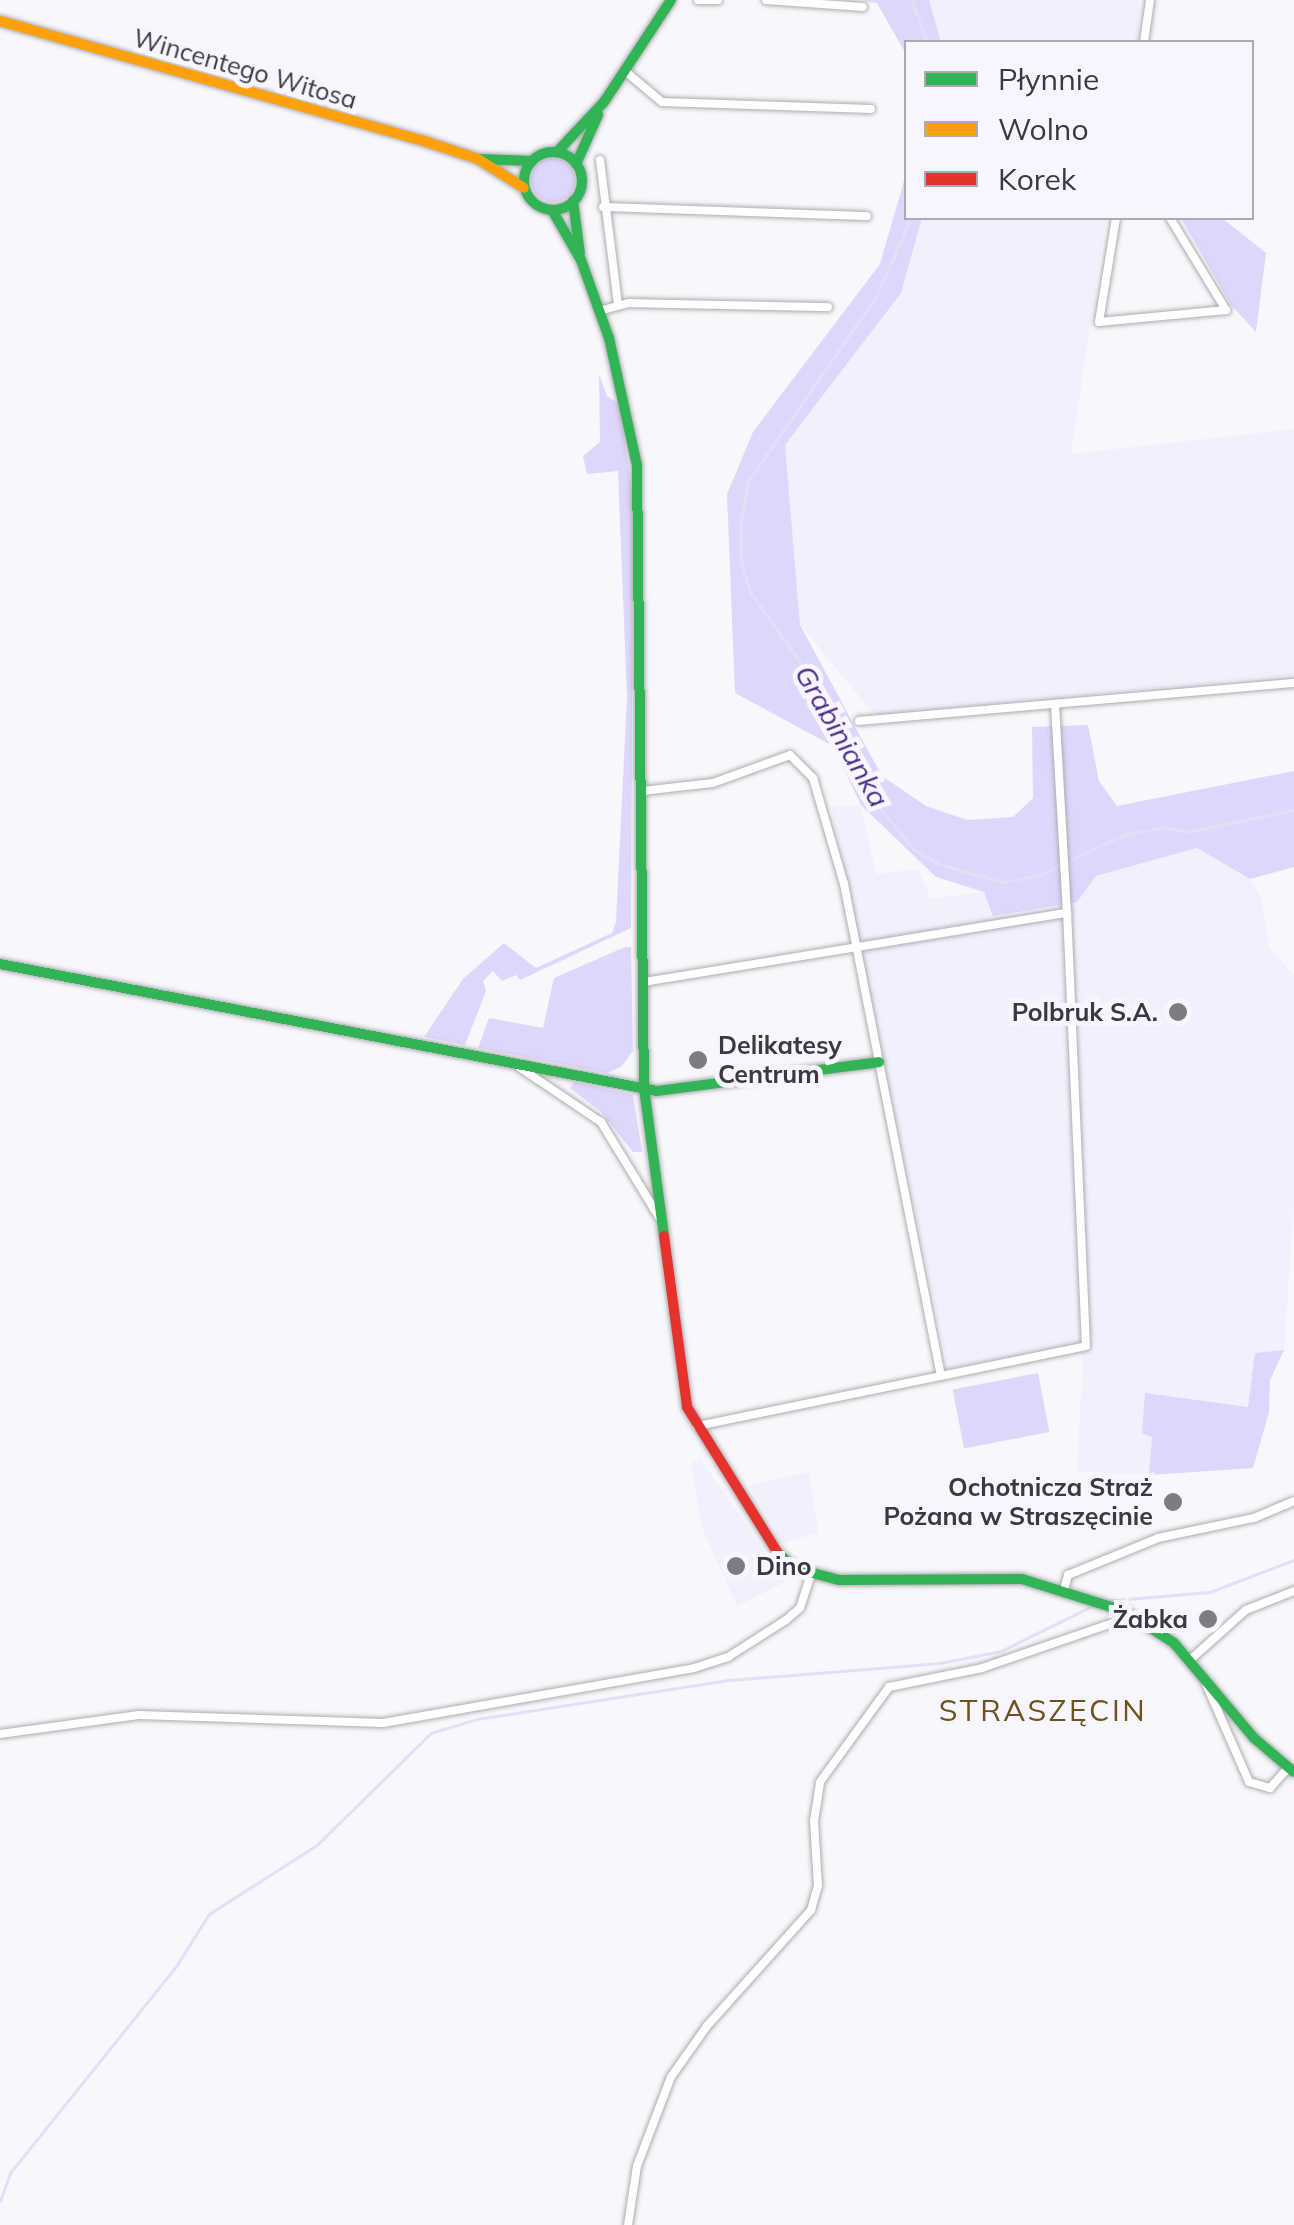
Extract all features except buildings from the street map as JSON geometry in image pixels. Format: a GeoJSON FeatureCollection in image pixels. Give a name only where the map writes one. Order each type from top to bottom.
{"type":"FeatureCollection","features":[{"type":"Feature","properties":{"kind":"street"},"geometry":{"type":"LineString","coordinates":[[671,0],[604,102],[557,152],[532,161],[524,188],[535,204],[552,210],[581,260],[628,402],[637,466],[644,1088],[681,1382],[697,1426],[772,1547],[811,1575],[1004,1576],[1119,1609],[1153,1626],[1190,1660],[1291,1770],[1270,1788],[1249,1782],[1205,1679]]}},
{"type":"Feature","properties":{"kind":"street"},"geometry":{"type":"LineString","coordinates":[[698,0],[718,0]]}},
{"type":"Feature","properties":{"kind":"street"},"geometry":{"type":"LineString","coordinates":[[766,0],[863,7]]}},
{"type":"Feature","properties":{"kind":"street"},"geometry":{"type":"LineString","coordinates":[[1144,40],[1150,0]]}},
{"type":"Feature","properties":{"kind":"street","name":"Wincentego Witosa"},"geometry":{"type":"LineString","coordinates":[[0,21],[478,159],[532,161]]}},
{"type":"Feature","properties":{"kind":"street"},"geometry":{"type":"LineString","coordinates":[[625,71],[662,102],[871,109]]}},
{"type":"Feature","properties":{"kind":"street"},"geometry":{"type":"LineString","coordinates":[[581,260],[573,201],[582,184],[576,164],[604,102]]}},
{"type":"Feature","properties":{"kind":"street"},"geometry":{"type":"LineString","coordinates":[[557,152],[576,164]]}},
{"type":"Feature","properties":{"kind":"street","name":"Wincentego Witosa"},"geometry":{"type":"LineString","coordinates":[[478,159],[524,188]]}},
{"type":"Feature","properties":{"kind":"street"},"geometry":{"type":"LineString","coordinates":[[600,160],[618,304]]}},
{"type":"Feature","properties":{"kind":"street"},"geometry":{"type":"LineString","coordinates":[[552,210],[573,201]]}},
{"type":"Feature","properties":{"kind":"street"},"geometry":{"type":"LineString","coordinates":[[603,207],[868,216]]}},
{"type":"Feature","properties":{"kind":"street"},"geometry":{"type":"LineString","coordinates":[[1116,220],[1100,322],[1226,310],[1171,220]]}},
{"type":"Feature","properties":{"kind":"street"},"geometry":{"type":"LineString","coordinates":[[599,311],[618,304],[828,307]]}},
{"type":"Feature","properties":{"kind":"street"},"geometry":{"type":"LineString","coordinates":[[858,721],[1294,683]]}},
{"type":"Feature","properties":{"kind":"street"},"geometry":{"type":"LineString","coordinates":[[697,1426],[1079,1350],[1089,1340],[1055,705]]}},
{"type":"Feature","properties":{"kind":"street"},"geometry":{"type":"LineString","coordinates":[[642,790],[712,784],[782,757],[798,758],[827,812],[941,1376]]}},
{"type":"Feature","properties":{"kind":"street"},"geometry":{"type":"LineString","coordinates":[[644,982],[1067,913]]}},
{"type":"Feature","properties":{"kind":"street"},"geometry":{"type":"LineString","coordinates":[[0,964],[644,1088],[750,1080],[879,1062]]}},
{"type":"Feature","properties":{"kind":"street"},"geometry":{"type":"LineString","coordinates":[[515,1065],[601,1122],[660,1217]]}},
{"type":"Feature","properties":{"kind":"street"},"geometry":{"type":"LineString","coordinates":[[1066,1591],[1068,1575],[1158,1538],[1254,1518],[1294,1501]]}},
{"type":"Feature","properties":{"kind":"street"},"geometry":{"type":"LineString","coordinates":[[0,1734],[139,1714],[383,1723],[694,1668],[728,1657],[786,1620],[800,1608],[811,1575]]}},
{"type":"Feature","properties":{"kind":"street"},"geometry":{"type":"LineString","coordinates":[[1190,1660],[1246,1610],[1294,1591]]}},
{"type":"Feature","properties":{"kind":"street"},"geometry":{"type":"LineString","coordinates":[[628,2225],[637,2166],[671,2077],[707,2026],[811,1910],[818,1886],[814,1821],[820,1782],[889,1687],[982,1668],[1113,1623],[1119,1609]]}},
{"type":"Feature","properties":{"kind":"shaded area"},"geometry":{"type":"Polygon","coordinates":[[[861,0],[929,0],[940,40],[904,40],[904,50],[877,3],[861,0]]]}},
{"type":"Feature","properties":{"kind":"shaded area"},"geometry":{"type":"Polygon","coordinates":[[[929,0],[1139,0],[1139,40],[929,40],[929,0]]]}},
{"type":"Feature","properties":{"kind":"shaded area"},"geometry":{"type":"Polygon","coordinates":[[[553,158],[569,164],[575,180],[569,196],[553,202],[537,196],[531,180],[537,164],[553,158]]]}},
{"type":"Feature","properties":{"kind":"shaded area"},"geometry":{"type":"Polygon","coordinates":[[[904,181],[904,220],[921,220],[901,293],[785,445],[800,625],[882,776],[926,806],[967,820],[1013,817],[1033,798],[1032,727],[1088,725],[1099,781],[1117,806],[1294,771],[1294,867],[1250,879],[1197,848],[1096,876],[1077,902],[993,916],[984,892],[936,877],[861,805],[833,746],[735,693],[727,494],[753,432],[880,264],[904,181]]]}},
{"type":"Feature","properties":{"kind":"shaded area"},"geometry":{"type":"Polygon","coordinates":[[[921,220],[1106,220],[1071,454],[1294,429],[1294,675],[875,715],[800,625],[785,445],[901,293],[921,220]]]}},
{"type":"Feature","properties":{"kind":"shaded area"},"geometry":{"type":"Polygon","coordinates":[[[1182,220],[1225,220],[1266,253],[1256,332],[1231,305],[1182,220]]]}},
{"type":"Feature","properties":{"kind":"shaded area"},"geometry":{"type":"Polygon","coordinates":[[[599,374],[607,396],[619,404],[633,498],[631,928],[520,980],[516,975],[502,981],[493,971],[483,981],[486,991],[465,1045],[424,1037],[463,979],[504,943],[536,968],[612,933],[616,922],[627,697],[618,471],[587,474],[583,456],[600,442],[599,374]]]}},
{"type":"Feature","properties":{"kind":"shaded area"},"geometry":{"type":"Polygon","coordinates":[[[861,805],[876,874],[918,869],[931,899],[1095,876],[1198,848],[1250,879],[1261,898],[1270,948],[1294,975],[1294,1201],[1284,1350],[1255,1353],[1249,1407],[1152,1437],[1149,1475],[1077,1471],[1083,1358],[1074,1347],[948,1368],[831,807],[861,805]]]}},
{"type":"Feature","properties":{"kind":"shaded area"},"geometry":{"type":"Polygon","coordinates":[[[631,947],[633,1051],[621,1067],[607,1073],[478,1048],[489,1018],[543,1028],[554,978],[631,947]]]}},
{"type":"Feature","properties":{"kind":"shaded area"},"geometry":{"type":"Polygon","coordinates":[[[574,1082],[633,1095],[642,1152],[633,1152],[601,1112],[570,1088],[574,1082]]]}},
{"type":"Feature","properties":{"kind":"shaded area"},"geometry":{"type":"Polygon","coordinates":[[[1284,1350],[1270,1380],[1269,1412],[1253,1468],[1149,1475],[1152,1437],[1142,1433],[1145,1393],[1248,1407],[1255,1353],[1284,1350]]]}},
{"type":"Feature","properties":{"kind":"shaded area"},"geometry":{"type":"Polygon","coordinates":[[[1038,1373],[1049,1432],[964,1448],[953,1390],[1038,1373]]]}},
{"type":"Feature","properties":{"kind":"shaded area"},"geometry":{"type":"Polygon","coordinates":[[[700,1458],[785,1582],[737,1606],[701,1526],[691,1464],[700,1458]]]}},
{"type":"Feature","properties":{"kind":"shaded area"},"geometry":{"type":"Polygon","coordinates":[[[809,1472],[818,1532],[783,1544],[749,1485],[809,1472]]]}},
{"type":"Feature","properties":{"kind":"waterway","name":"Grabinianka"},"geometry":{"type":"LineString","coordinates":[[912,0],[926,40]]}},
{"type":"Feature","properties":{"kind":"waterway","name":"Grabinianka"},"geometry":{"type":"LineString","coordinates":[[910,220],[877,296],[749,481],[741,523],[741,559],[751,593],[824,695],[867,792],[914,849],[939,864],[1002,882],[1040,875],[1123,835],[1164,827],[1187,832],[1294,810]]}},
{"type":"Feature","properties":{"kind":"waterway"},"geometry":{"type":"LineString","coordinates":[[1104,1601],[1210,1592],[1294,1560]]}},
{"type":"Feature","properties":{"kind":"waterway"},"geometry":{"type":"LineString","coordinates":[[0,2201],[10,2173],[177,1965],[209,1914],[317,1845],[431,1733],[477,1719],[730,1680],[940,1663],[1001,1651],[1092,1606]]}},
{"type":"Feature","properties":{"kind":"traffic: fast"},"geometry":{"type":"LineString","coordinates":[[557,152],[604,102],[671,0]]}},
{"type":"Feature","properties":{"kind":"traffic: fast"},"geometry":{"type":"LineString","coordinates":[[576,164],[598,115]]}},
{"type":"Feature","properties":{"kind":"traffic: fast"},"geometry":{"type":"LineString","coordinates":[[553,152],[573,161],[582,181],[573,201],[553,210],[533,201],[524,181],[533,161],[553,152]]}},
{"type":"Feature","properties":{"kind":"traffic: fast"},"geometry":{"type":"LineString","coordinates":[[479,159],[532,161]]}},
{"type":"Feature","properties":{"kind":"traffic: fast"},"geometry":{"type":"LineString","coordinates":[[573,201],[580,254]]}},
{"type":"Feature","properties":{"kind":"traffic: fast"},"geometry":{"type":"LineString","coordinates":[[552,210],[581,260],[609,338],[637,465],[644,1088],[664,1236]]}},
{"type":"Feature","properties":{"kind":"traffic: fast"},"geometry":{"type":"LineString","coordinates":[[0,964],[657,1091],[879,1062]]}},
{"type":"Feature","properties":{"kind":"traffic: fast"},"geometry":{"type":"LineString","coordinates":[[778,1553],[794,1568],[839,1580],[1022,1579],[1124,1611],[1174,1643],[1254,1738],[1294,1772]]}},
{"type":"Feature","properties":{"kind":"traffic: slow"},"geometry":{"type":"LineString","coordinates":[[0,21],[424,141],[478,159],[524,188]]}},
{"type":"Feature","properties":{"kind":"traffic: jam"},"geometry":{"type":"LineString","coordinates":[[664,1236],[687,1407],[778,1553]]}},
{"type":"Feature","properties":{"kind":"place","name":"Polbruk S.A."},"geometry":{"type":"Point","coordinates":[1178,1012]}},
{"type":"Feature","properties":{"kind":"place","name":"Delikatesy Centrum"},"geometry":{"type":"Point","coordinates":[698,1060]}},
{"type":"Feature","properties":{"kind":"place","name":"Ochotnicza Straż Pożana w Straszęcinie"},"geometry":{"type":"Point","coordinates":[1173,1502]}},
{"type":"Feature","properties":{"kind":"place","name":"Dino"},"geometry":{"type":"Point","coordinates":[736,1566]}},
{"type":"Feature","properties":{"kind":"place","name":"Żabka"},"geometry":{"type":"Point","coordinates":[1208,1619]}},
{"type":"Feature","properties":{"kind":"district","name":"STRASZĘCIN"},"geometry":{"type":"Point","coordinates":[1043,1710]}}]}
